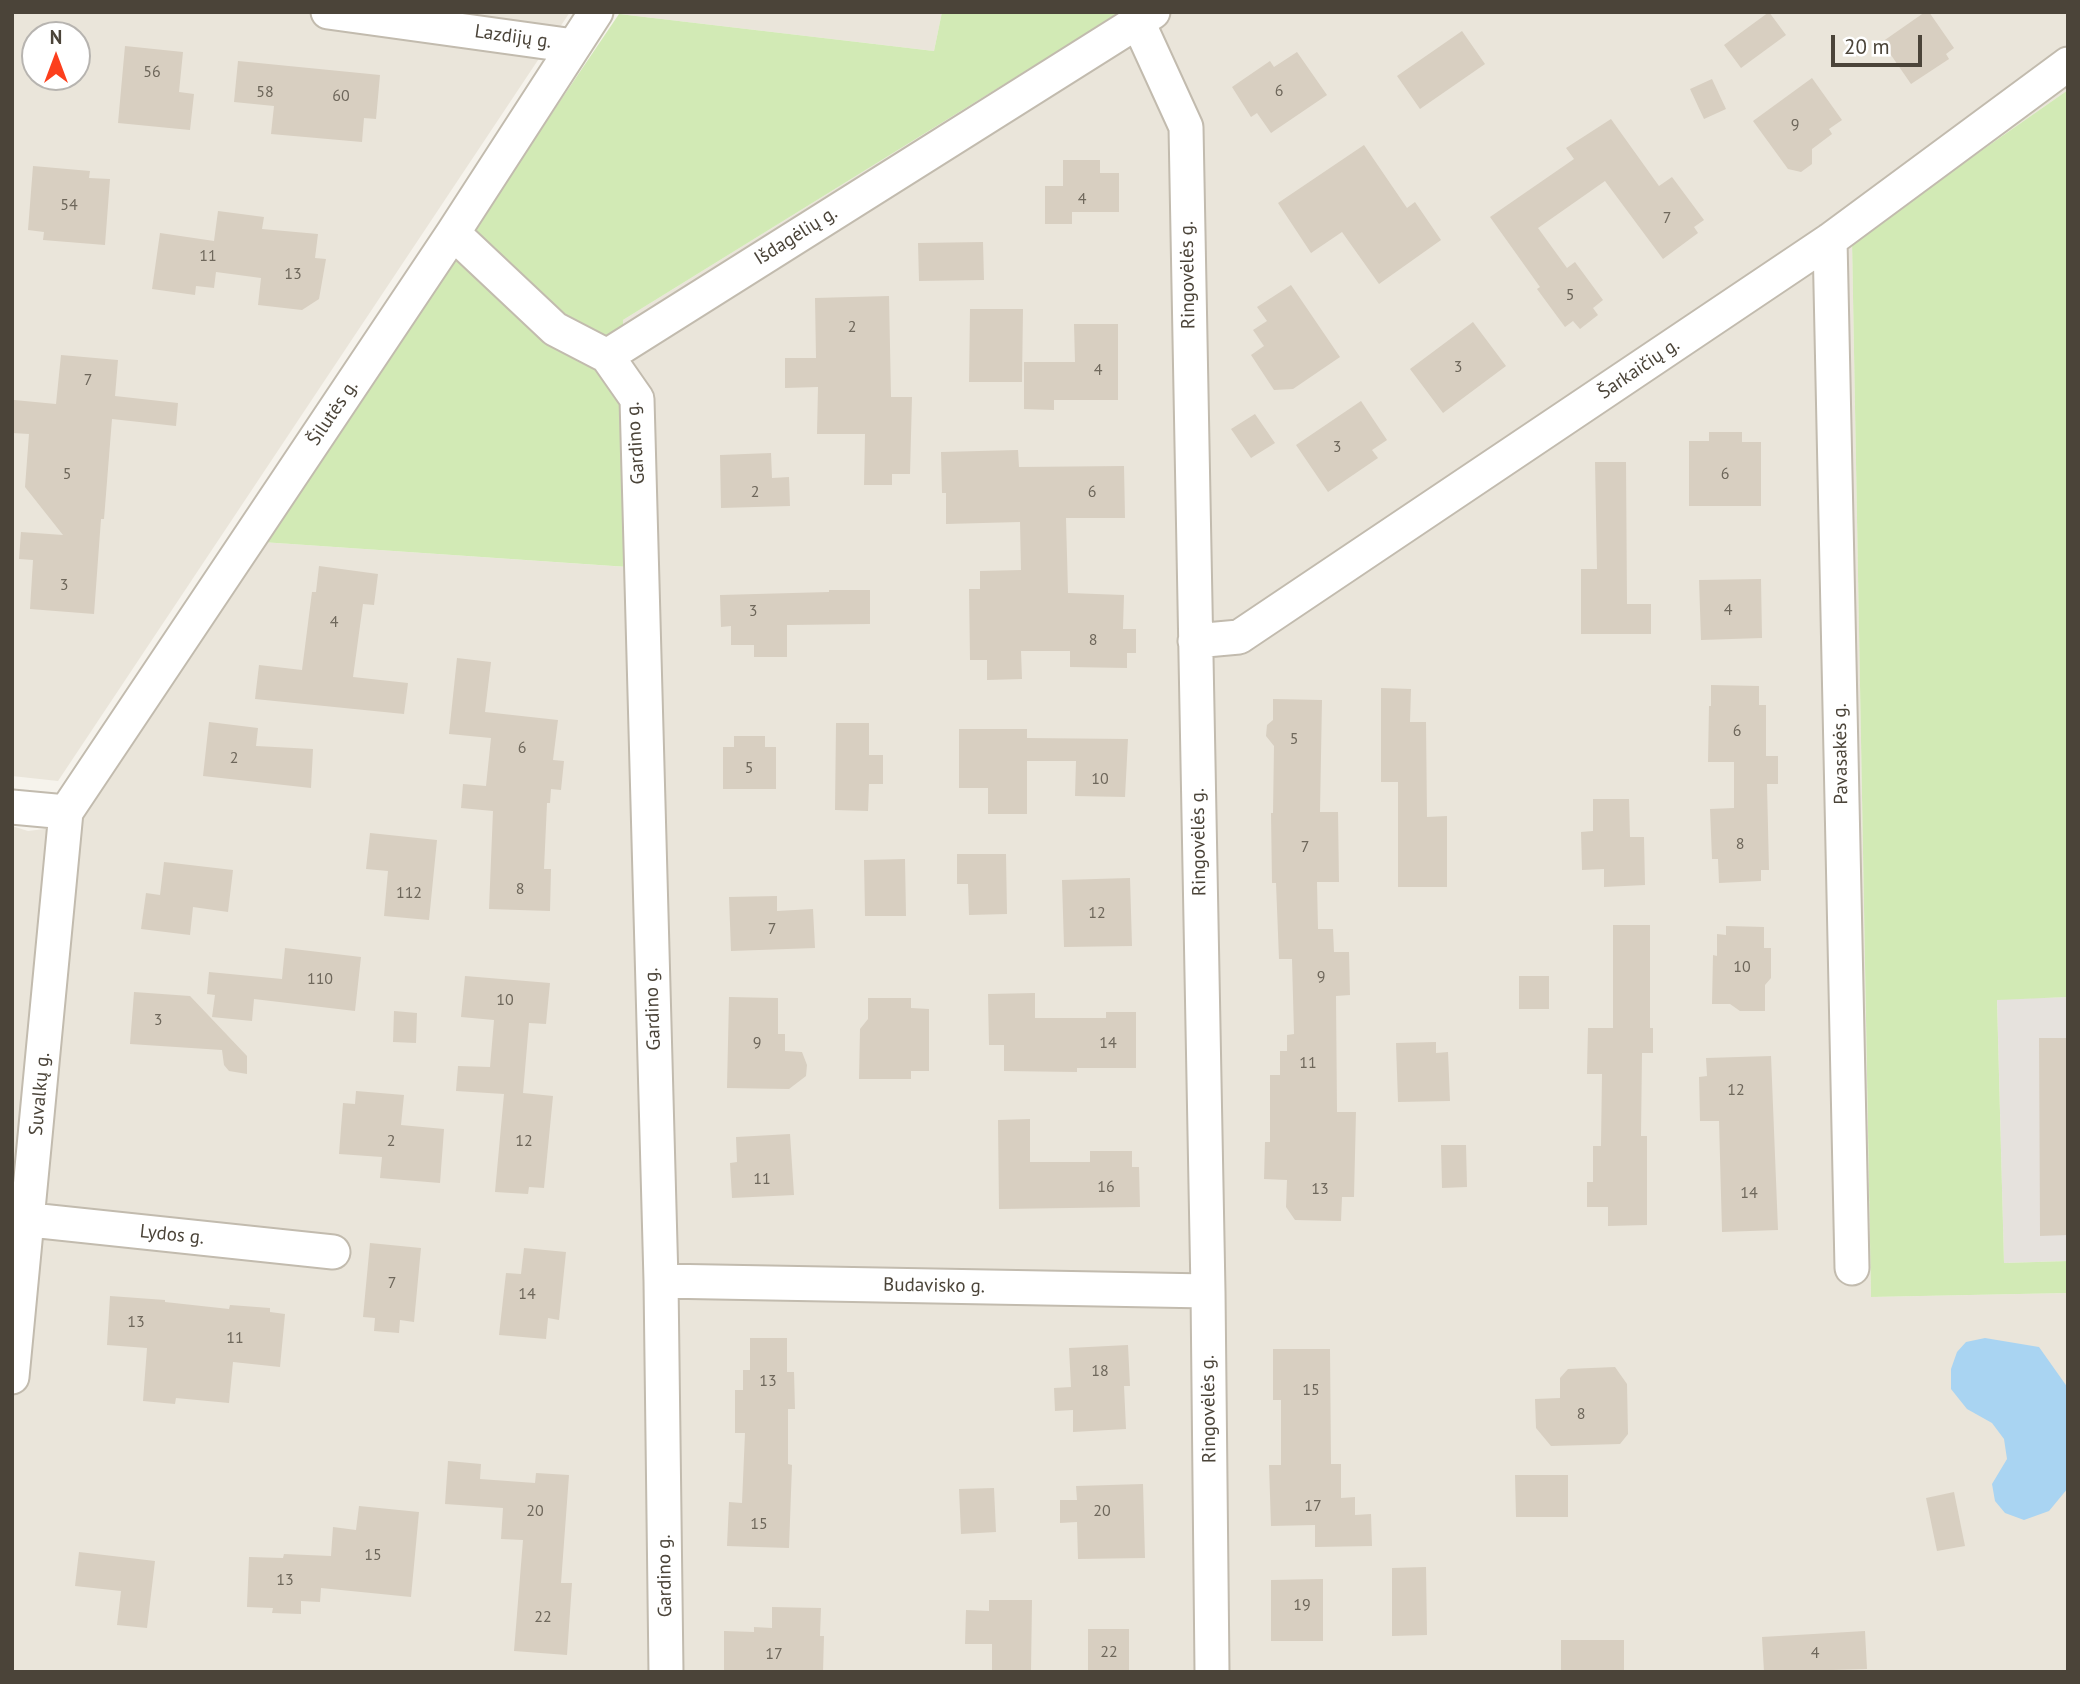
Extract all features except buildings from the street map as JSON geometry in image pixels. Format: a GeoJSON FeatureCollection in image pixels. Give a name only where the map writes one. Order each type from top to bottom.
{"type":"FeatureCollection","features":[{"type":"Feature","properties":{"kind":"street","name":"Lazdijų g."},"geometry":{"type":"LineString","coordinates":[[328,12],[574,46]]}},
{"type":"Feature","properties":{"kind":"street","name":"Šilutės g."},"geometry":{"type":"LineString","coordinates":[[66,812],[453,233],[596,12]]}},
{"type":"Feature","properties":{"kind":"street","name":"Išdagėlių g."},"geometry":{"type":"LineString","coordinates":[[607,356],[1145,17]]}},
{"type":"Feature","properties":{"kind":"street","name":"Ringovėlės g."},"geometry":{"type":"LineString","coordinates":[[1145,17],[1186,127],[1208,1291],[1212,1672]]}},
{"type":"Feature","properties":{"kind":"street","name":"Šarkaičių g."},"geometry":{"type":"LineString","coordinates":[[1195,640],[1239,636],[1830,240],[2068,64]]}},
{"type":"Feature","properties":{"kind":"street"},"geometry":{"type":"LineString","coordinates":[[453,233],[555,329],[607,356]]}},
{"type":"Feature","properties":{"kind":"street","name":"Pavasakės g."},"geometry":{"type":"LineString","coordinates":[[1830,240],[1852,1268]]}},
{"type":"Feature","properties":{"kind":"street","name":"Gardino g."},"geometry":{"type":"LineString","coordinates":[[607,356],[637,399],[661,1281],[666,1672]]}},
{"type":"Feature","properties":{"kind":"street"},"geometry":{"type":"LineString","coordinates":[[12,807],[66,812]]}},
{"type":"Feature","properties":{"kind":"street","name":"Suvalkų g."},"geometry":{"type":"LineString","coordinates":[[12,1377],[20,1219],[66,812]]}},
{"type":"Feature","properties":{"kind":"street","name":"Lydos g."},"geometry":{"type":"LineString","coordinates":[[20,1219],[333,1252]]}},
{"type":"Feature","properties":{"kind":"street","name":"Budavisko g."},"geometry":{"type":"LineString","coordinates":[[661,1281],[1208,1291]]}},
{"type":"Feature","properties":{"kind":"shaded area"},"geometry":{"type":"Polygon","coordinates":[[[12,12],[570,12],[58,781],[12,776],[12,12]]]}},
{"type":"Feature","properties":{"kind":"shaded area"},"geometry":{"type":"Polygon","coordinates":[[[942,12],[934,51],[619,14],[942,12]]]}},
{"type":"Feature","properties":{"kind":"shaded area"},"geometry":{"type":"Polygon","coordinates":[[[1121,12],[2068,12],[2068,90],[1852,241],[1871,1297],[2068,1293],[2068,1672],[12,1672],[12,826],[28,831],[77,825],[262,542],[627,567],[623,320],[1121,12]]]}},
{"type":"Feature","properties":{"kind":"shaded area"},"geometry":{"type":"Polygon","coordinates":[[[2068,997],[2068,1261],[2004,1263],[1997,999],[2068,997]]]}},
{"type":"Feature","properties":{"kind":"green space"},"geometry":{"type":"Polygon","coordinates":[[[942,12],[1121,12],[623,320],[628,567],[262,542],[619,14],[934,51],[942,12]]]}},
{"type":"Feature","properties":{"kind":"green space"},"geometry":{"type":"Polygon","coordinates":[[[2068,90],[2068,997],[1997,1000],[2004,1263],[2068,1261],[2068,1293],[1871,1297],[1852,241],[2068,90]]]}},
{"type":"Feature","properties":{"kind":"water"},"geometry":{"type":"Polygon","coordinates":[[[1985,1338],[2039,1347],[2068,1388],[2068,1488],[2049,1511],[2024,1520],[2005,1513],[1995,1501],[1992,1484],[2007,1459],[2004,1439],[1992,1423],[1967,1409],[1951,1389],[1951,1369],[1957,1352],[1966,1342],[1985,1338]]]}}]}
